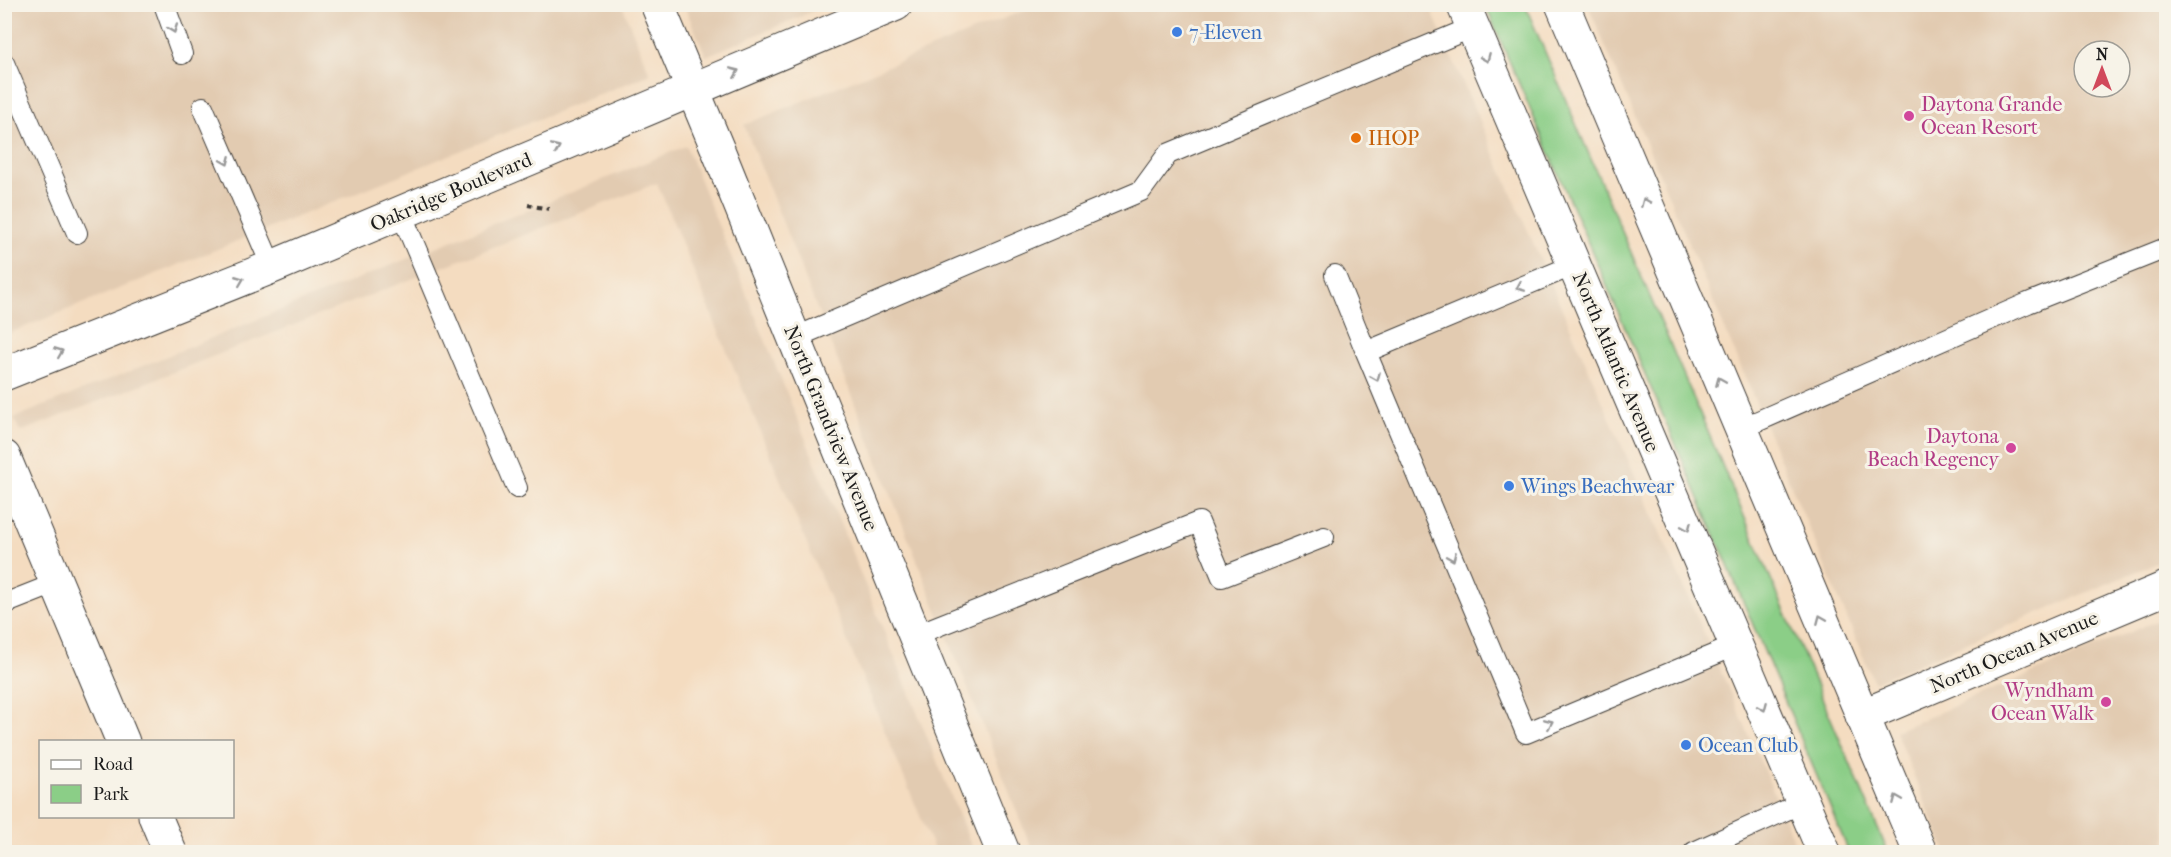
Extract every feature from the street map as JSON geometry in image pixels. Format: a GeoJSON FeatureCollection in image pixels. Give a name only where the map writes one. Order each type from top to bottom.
{"type":"FeatureCollection","features":[{"type":"Feature","properties":{"kind":"main road","name":"North Grandview Avenue"},"geometry":{"type":"LineString","coordinates":[[657,4],[1003,852]]}},
{"type":"Feature","properties":{"kind":"main road","name":"Oakridge Boulevard"},"geometry":{"type":"LineString","coordinates":[[4,374],[272,267],[896,4]]}},
{"type":"Feature","properties":{"kind":"main road"},"geometry":{"type":"LineString","coordinates":[[1562,4],[1920,852]]}},
{"type":"Feature","properties":{"kind":"main road","name":"North Atlantic Avenue"},"geometry":{"type":"LineString","coordinates":[[1468,16],[1824,852]]}},
{"type":"Feature","properties":{"kind":"main road"},"geometry":{"type":"LineString","coordinates":[[4,457],[123,740]]}},
{"type":"Feature","properties":{"kind":"main road","name":"North Ocean Avenue"},"geometry":{"type":"LineString","coordinates":[[1862,716],[2166,588]]}},
{"type":"Feature","properties":{"kind":"main road"},"geometry":{"type":"LineString","coordinates":[[156,818],[170,852]]}},
{"type":"Feature","properties":{"kind":"lane"},"geometry":{"type":"LineString","coordinates":[[164,4],[182,54]]}},
{"type":"Feature","properties":{"kind":"lane"},"geometry":{"type":"LineString","coordinates":[[794,338],[1141,191],[1168,154],[1468,16]]}},
{"type":"Feature","properties":{"kind":"lane"},"geometry":{"type":"LineString","coordinates":[[4,63],[77,233]]}},
{"type":"Feature","properties":{"kind":"lane"},"geometry":{"type":"LineString","coordinates":[[203,107],[272,267]]}},
{"type":"Feature","properties":{"kind":"lane"},"geometry":{"type":"LineString","coordinates":[[401,213],[517,488]]}},
{"type":"Feature","properties":{"kind":"lane"},"geometry":{"type":"LineString","coordinates":[[1740,429],[2028,303],[2166,248]]}},
{"type":"Feature","properties":{"kind":"lane"},"geometry":{"type":"LineString","coordinates":[[1366,352],[1574,265]]}},
{"type":"Feature","properties":{"kind":"lane"},"geometry":{"type":"LineString","coordinates":[[1335,275],[1526,733],[1737,645]]}},
{"type":"Feature","properties":{"kind":"lane"},"geometry":{"type":"LineString","coordinates":[[915,635],[1199,522],[1222,577],[1324,537]]}},
{"type":"Feature","properties":{"kind":"lane"},"geometry":{"type":"LineString","coordinates":[[4,604],[57,583]]}},
{"type":"Feature","properties":{"kind":"lane"},"geometry":{"type":"LineString","coordinates":[[1694,852],[1804,802]]}},
{"type":"Feature","properties":{"kind":"shaded area"},"geometry":{"type":"Polygon","coordinates":[[[5,5],[622,5],[650,74],[5,335],[5,5]]]}},
{"type":"Feature","properties":{"kind":"shaded area"},"geometry":{"type":"Polygon","coordinates":[[[684,5],[828,5],[706,56],[684,5]]]}},
{"type":"Feature","properties":{"kind":"shaded area"},"geometry":{"type":"Polygon","coordinates":[[[1037,5],[1429,5],[1798,852],[1033,852],[744,125],[1037,5]]]}},
{"type":"Feature","properties":{"kind":"shaded area"},"geometry":{"type":"Polygon","coordinates":[[[1588,5],[2166,5],[2166,559],[1874,682],[1588,5]]]}},
{"type":"Feature","properties":{"kind":"shaded area"},"geometry":{"type":"Polygon","coordinates":[[[686,146],[974,852],[935,852],[657,183],[20,432],[14,418],[686,146]]]}},
{"type":"Feature","properties":{"kind":"shaded area","name":"Wyndham Ocean Walk"},"geometry":{"type":"Polygon","coordinates":[[[2166,617],[2166,852],[1946,852],[1895,731],[2166,617]]]}},
{"type":"Feature","properties":{"kind":"green space"},"geometry":{"type":"Polygon","coordinates":[[[1485,5],[1525,5],[1888,852],[1849,852],[1723,554],[1485,5]]]}},
{"type":"Feature","properties":{"kind":"place","name":"7-Eleven"},"geometry":{"type":"Point","coordinates":[1177,32]}},
{"type":"Feature","properties":{"kind":"place","name":"Daytona Grande Ocean Resort"},"geometry":{"type":"Point","coordinates":[1909,116]}},
{"type":"Feature","properties":{"kind":"place","name":"IHOP"},"geometry":{"type":"Point","coordinates":[1356,138]}},
{"type":"Feature","properties":{"kind":"place","name":"Daytona Beach Regency"},"geometry":{"type":"Point","coordinates":[2011,448]}},
{"type":"Feature","properties":{"kind":"place","name":"Wings Beachwear"},"geometry":{"type":"Point","coordinates":[1509,486]}},
{"type":"Feature","properties":{"kind":"place","name":"Wyndham Ocean Walk"},"geometry":{"type":"Point","coordinates":[2106,702]}},
{"type":"Feature","properties":{"kind":"place","name":"Ocean Club"},"geometry":{"type":"Point","coordinates":[1686,745]}}]}
